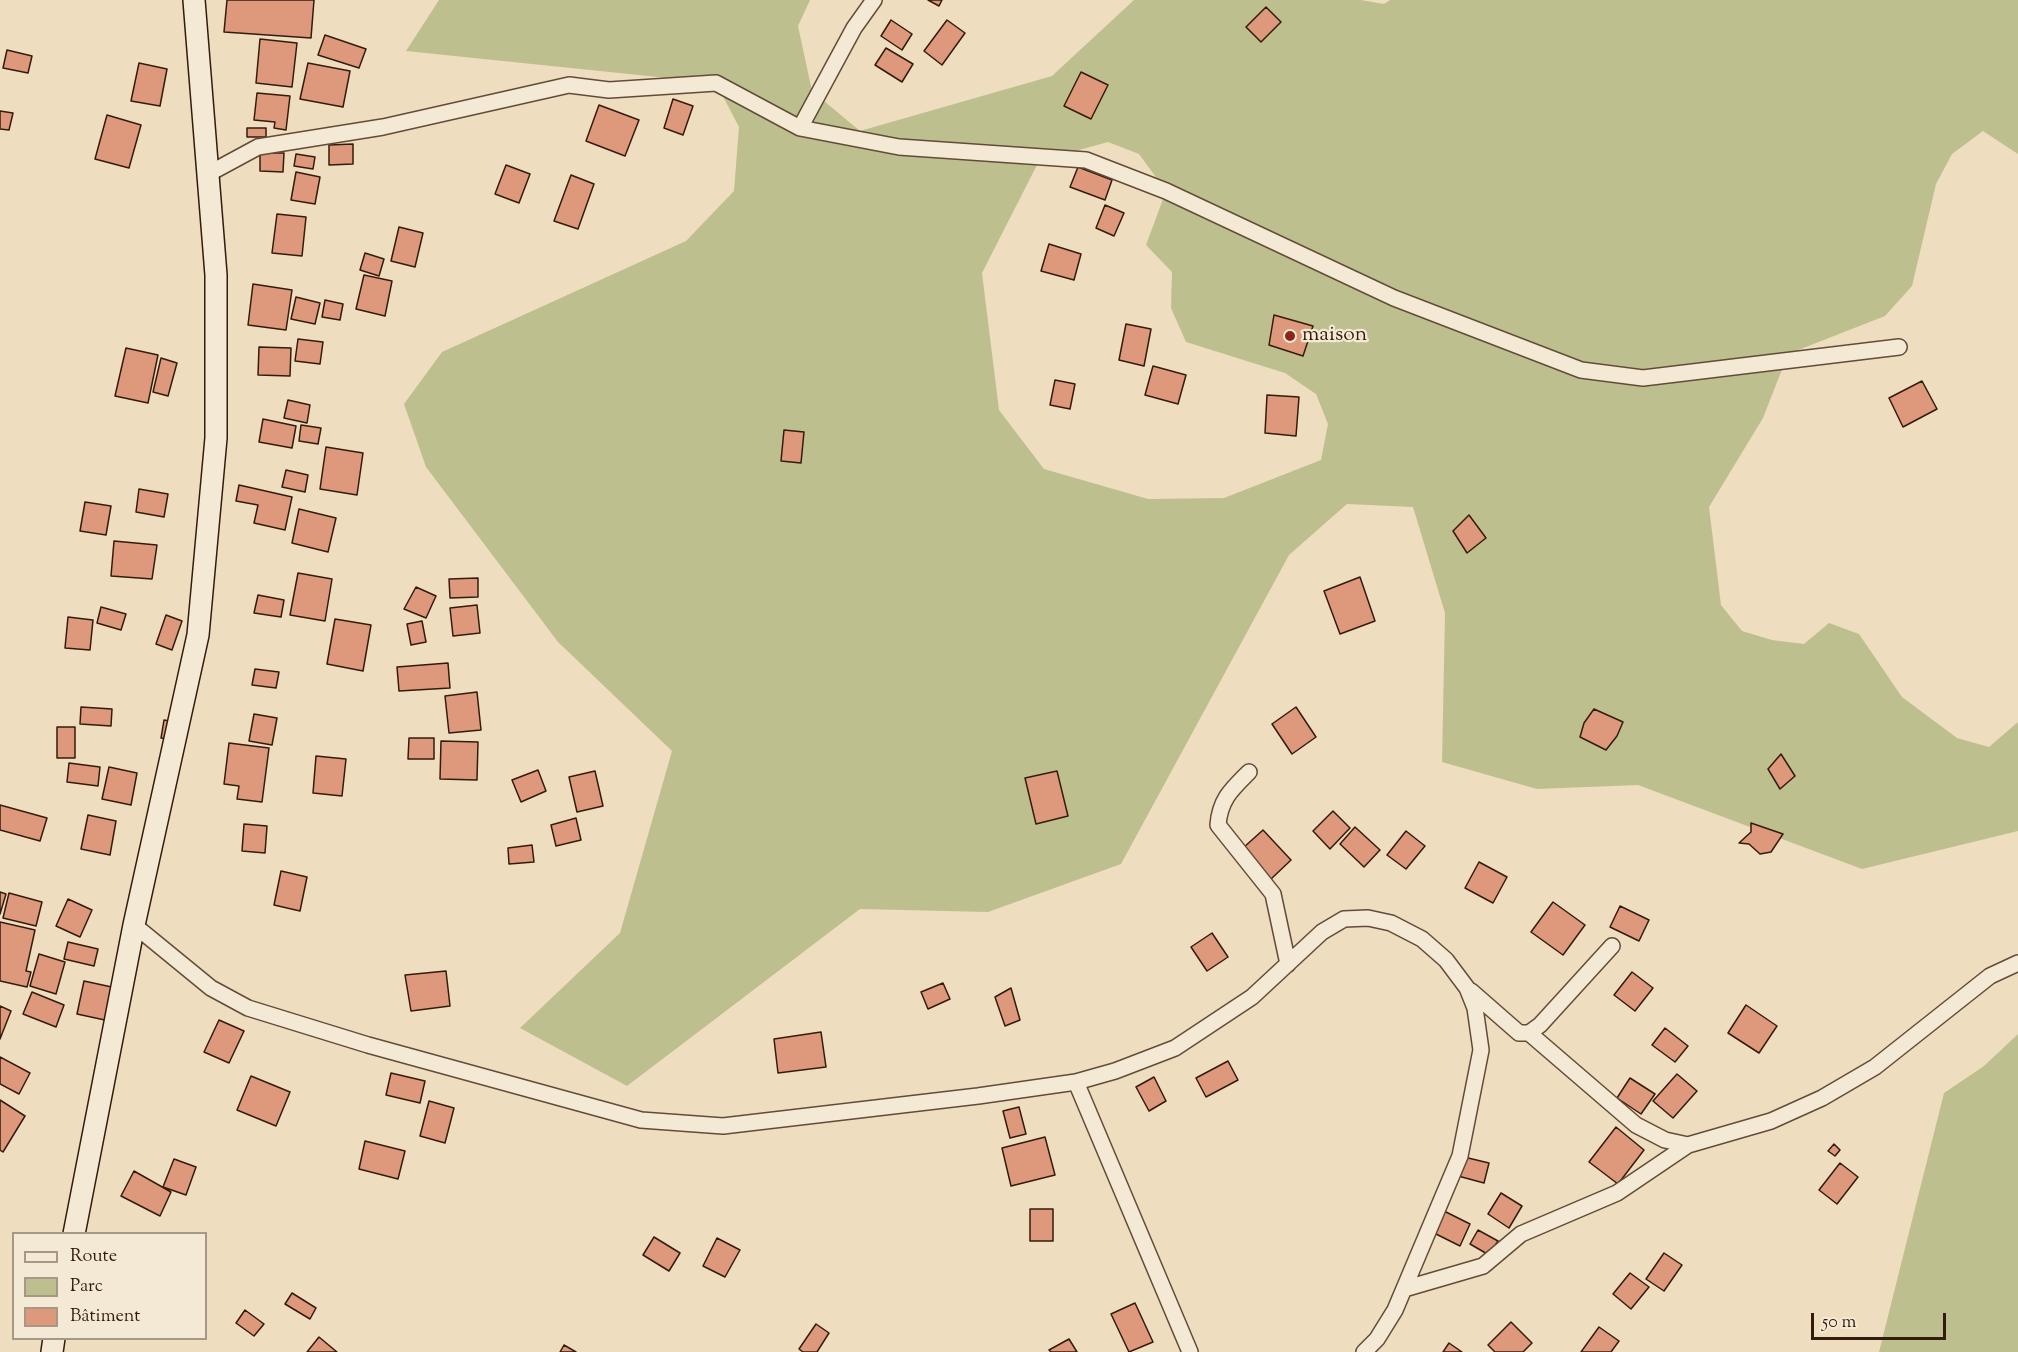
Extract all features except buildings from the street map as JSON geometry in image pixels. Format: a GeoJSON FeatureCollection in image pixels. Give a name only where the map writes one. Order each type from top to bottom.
{"type":"FeatureCollection","features":[{"type":"Feature","properties":{"kind":"street"},"geometry":{"type":"LineString","coordinates":[[74,1232],[134,925],[199,623],[216,438],[216,275],[194,0]]}},
{"type":"Feature","properties":{"kind":"street"},"geometry":{"type":"LineString","coordinates":[[800,128],[854,28],[874,0]]}},
{"type":"Feature","properties":{"kind":"street"},"geometry":{"type":"LineString","coordinates":[[208,174],[258,147],[383,127],[569,84],[609,90],[716,83],[800,128],[899,147],[1086,160],[1166,190],[1394,298],[1581,370],[1642,378],[1899,347]]}},
{"type":"Feature","properties":{"kind":"street"},"geometry":{"type":"LineString","coordinates":[[1249,772],[1225,795],[1219,809],[1218,825],[1273,894],[1288,964]]}},
{"type":"Feature","properties":{"kind":"street"},"geometry":{"type":"LineString","coordinates":[[134,925],[211,988],[248,1008],[368,1045],[641,1120],[723,1126],[1077,1082],[1175,1048],[1252,997],[1322,932],[1344,919],[1368,918],[1391,923],[1422,939],[1446,960],[1467,988],[1519,1033],[1529,1034],[1636,1125],[1665,1140],[1688,1145]]}},
{"type":"Feature","properties":{"kind":"street"},"geometry":{"type":"LineString","coordinates":[[1529,1034],[1540,1025],[1612,946]]}},
{"type":"Feature","properties":{"kind":"street"},"geometry":{"type":"LineString","coordinates":[[1404,1289],[1483,1266],[1521,1234],[1617,1193],[1688,1145],[1760,1125],[1822,1098],[1875,1067],[1990,976],[2018,963]]}},
{"type":"Feature","properties":{"kind":"street"},"geometry":{"type":"LineString","coordinates":[[1364,1352],[1377,1339],[1395,1310],[1460,1156],[1481,1050],[1475,1008],[1467,988]]}},
{"type":"Feature","properties":{"kind":"street"},"geometry":{"type":"LineString","coordinates":[[1077,1082],[1190,1352]]}},
{"type":"Feature","properties":{"kind":"green space"},"geometry":{"type":"Polygon","coordinates":[[[439,0],[810,0],[798,26],[812,91],[860,131],[1052,76],[1134,0],[1361,0],[1384,4],[1390,0],[2018,0],[2018,154],[1983,131],[1952,154],[1936,184],[1912,286],[1885,316],[1788,354],[1763,418],[1709,507],[1721,605],[1742,631],[1772,640],[1804,644],[1829,623],[1859,634],[1902,697],[1957,738],[1989,747],[2018,722],[2018,831],[1862,869],[1638,785],[1537,789],[1442,762],[1445,613],[1413,507],[1347,504],[1289,555],[1121,864],[988,912],[860,909],[627,1086],[520,1028],[620,933],[672,751],[558,642],[426,467],[404,404],[442,352],[686,241],[734,191],[739,127],[716,83],[406,51],[439,0]],[[1108,142],[1039,161],[982,273],[999,410],[1044,469],[1148,499],[1224,498],[1321,460],[1328,424],[1316,394],[1285,373],[1186,342],[1171,308],[1172,272],[1146,245],[1166,191],[1139,154],[1108,142]]]}},
{"type":"Feature","properties":{"kind":"green space"},"geometry":{"type":"Polygon","coordinates":[[[2018,1034],[2018,1352],[1879,1352],[1944,1093],[1984,1066],[2018,1034]]]}},
{"type":"Feature","properties":{"kind":"place","name":"maison"},"geometry":{"type":"Point","coordinates":[1290,336]}}]}
